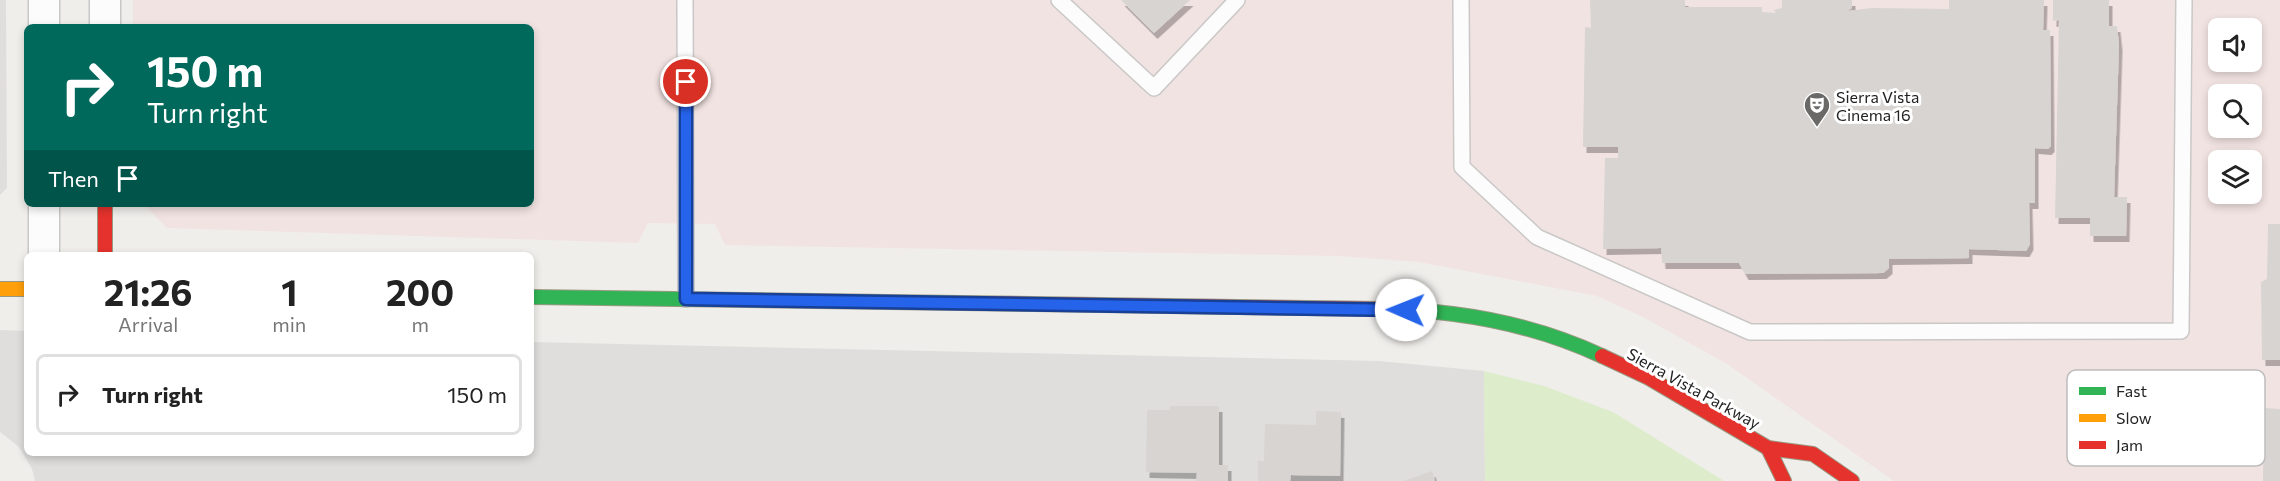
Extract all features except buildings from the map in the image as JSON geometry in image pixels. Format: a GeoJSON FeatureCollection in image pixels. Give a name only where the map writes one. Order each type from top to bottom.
{"type":"FeatureCollection","features":[{"type":"Feature","properties":{"kind":"main road"},"geometry":{"type":"LineString","coordinates":[[105,207],[105,252]]}},
{"type":"Feature","properties":{"kind":"main road"},"geometry":{"type":"LineString","coordinates":[[0,289],[24,289]]}},
{"type":"Feature","properties":{"kind":"main road","name":"Sierra Vista Parkway"},"geometry":{"type":"LineString","coordinates":[[534,297],[1430,310],[1510,324],[1578,345],[1649,378],[1768,448],[1813,454],[1852,481]]}},
{"type":"Feature","properties":{"kind":"main road","name":"Sierra Vista Parkway"},"geometry":{"type":"LineString","coordinates":[[1768,448],[1784,481]]}},
{"type":"Feature","properties":{"kind":"street"},"geometry":{"type":"LineString","coordinates":[[44,0],[44,24]]}},
{"type":"Feature","properties":{"kind":"street"},"geometry":{"type":"LineString","coordinates":[[105,0],[105,24]]}},
{"type":"Feature","properties":{"kind":"street"},"geometry":{"type":"LineString","coordinates":[[44,207],[44,252]]}},
{"type":"Feature","properties":{"kind":"lane"},"geometry":{"type":"LineString","coordinates":[[685,0],[686,299]]}},
{"type":"Feature","properties":{"kind":"lane"},"geometry":{"type":"LineString","coordinates":[[1059,0],[1154,88],[1237,0]]}},
{"type":"Feature","properties":{"kind":"lane"},"geometry":{"type":"LineString","coordinates":[[1461,0],[1462,167],[1537,237],[1750,332],[2181,331],[2184,0]]}},
{"type":"Feature","properties":{"kind":"shaded area"},"geometry":{"type":"Polygon","coordinates":[[[0,0],[6,0],[7,188],[0,195],[0,0]]]}},
{"type":"Feature","properties":{"kind":"shaded area"},"geometry":{"type":"Polygon","coordinates":[[[133,0],[2280,0],[2280,481],[1894,481],[1727,364],[1643,317],[1597,296],[1419,262],[1338,256],[725,245],[715,224],[648,223],[638,243],[167,228],[146,207],[534,207],[534,24],[133,24],[133,0]]]}},
{"type":"Feature","properties":{"kind":"shaded area"},"geometry":{"type":"Polygon","coordinates":[[[0,330],[24,331],[24,455],[19,447],[0,432],[0,330]]]}},
{"type":"Feature","properties":{"kind":"shaded area"},"geometry":{"type":"Polygon","coordinates":[[[534,342],[1379,361],[1484,371],[1485,481],[35,481],[32,469],[24,456],[534,456],[534,342]]]}},
{"type":"Feature","properties":{"kind":"green space"},"geometry":{"type":"Polygon","coordinates":[[[1484,371],[1544,386],[1613,412],[1724,481],[1485,481],[1484,371]]]}},
{"type":"Feature","properties":{"kind":"traffic: fast"},"geometry":{"type":"LineString","coordinates":[[534,297],[960,303]]}},
{"type":"Feature","properties":{"kind":"traffic: fast"},"geometry":{"type":"LineString","coordinates":[[1382,309],[1438,312],[1494,321],[1549,335],[1602,356]]}},
{"type":"Feature","properties":{"kind":"traffic: slow"},"geometry":{"type":"LineString","coordinates":[[0,289],[24,289]]}},
{"type":"Feature","properties":{"kind":"traffic: jam"},"geometry":{"type":"LineString","coordinates":[[105,207],[105,252]]}},
{"type":"Feature","properties":{"kind":"traffic: jam"},"geometry":{"type":"LineString","coordinates":[[960,303],[1382,309]]}},
{"type":"Feature","properties":{"kind":"traffic: jam"},"geometry":{"type":"LineString","coordinates":[[1602,356],[1649,378],[1768,448],[1813,454],[1852,481]]}},
{"type":"Feature","properties":{"kind":"traffic: jam"},"geometry":{"type":"LineString","coordinates":[[1768,448],[1784,481]]}},
{"type":"Feature","properties":{"kind":"place","name":"Sierra Vista Cinema 16"},"geometry":{"type":"Point","coordinates":[1817,128]}},
{"type":"Feature","properties":{"kind":"route"},"geometry":{"type":"LineString","coordinates":[[686,82],[686,299],[1406,310]]}}]}
